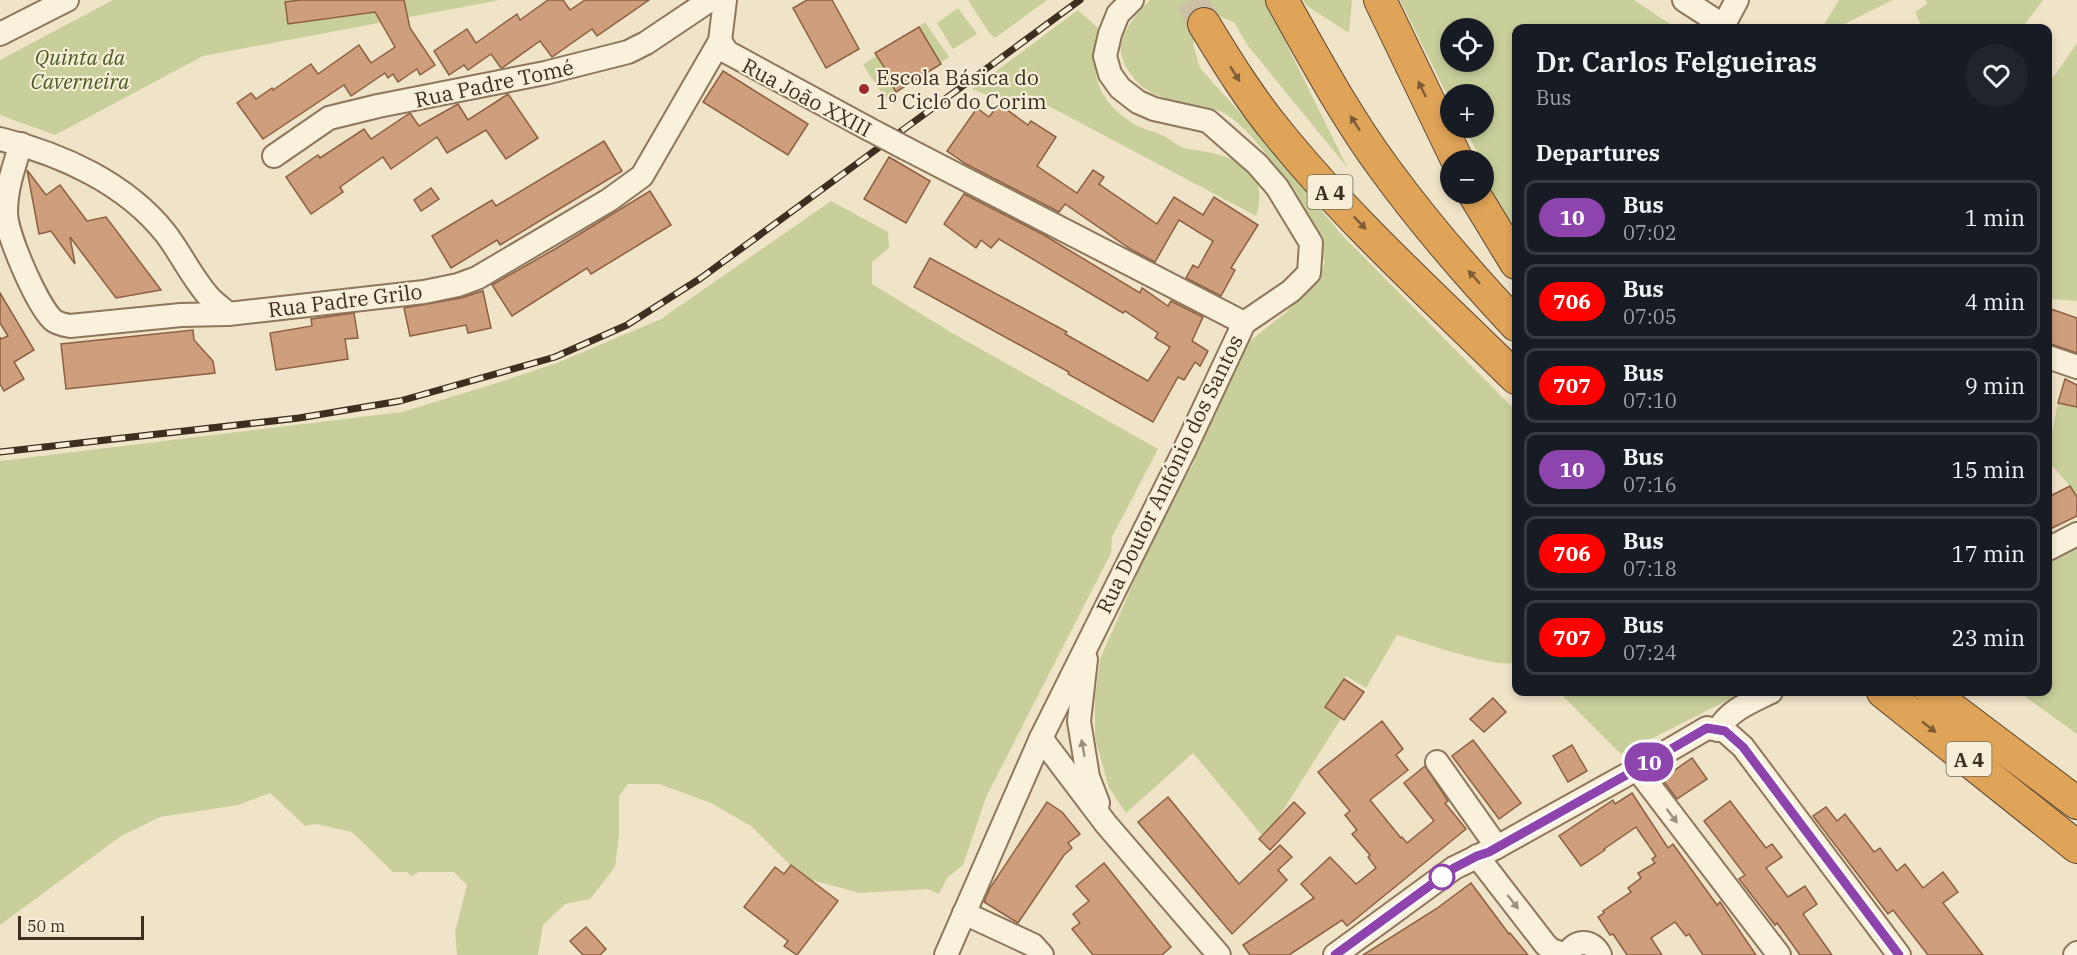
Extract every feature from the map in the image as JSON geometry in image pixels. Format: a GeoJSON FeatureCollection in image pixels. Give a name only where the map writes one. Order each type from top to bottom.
{"type":"FeatureCollection","features":[{"type":"Feature","properties":{"kind":"highway","name":"A 4"},"geometry":{"type":"LineString","coordinates":[[1282,0],[1323,74],[1384,167],[1443,243],[1512,320]]}},
{"type":"Feature","properties":{"kind":"highway"},"geometry":{"type":"LineString","coordinates":[[1380,0],[1452,150]]}},
{"type":"Feature","properties":{"kind":"highway","name":"A 4"},"geometry":{"type":"LineString","coordinates":[[1204,24],[1238,79],[1278,133],[1320,181],[1512,374]]}},
{"type":"Feature","properties":{"kind":"highway"},"geometry":{"type":"LineString","coordinates":[[1480,204],[1512,256]]}},
{"type":"Feature","properties":{"kind":"highway","name":"A 4"},"geometry":{"type":"LineString","coordinates":[[1888,696],[2066,837]]}},
{"type":"Feature","properties":{"kind":"highway","name":"A 4"},"geometry":{"type":"LineString","coordinates":[[1935,696],[2077,803]]}},
{"type":"Feature","properties":{"kind":"highway","name":"A 4"},"geometry":{"type":"LineString","coordinates":[[1962,696],[2077,781]]}},
{"type":"Feature","properties":{"kind":"highway"},"geometry":{"type":"LineString","coordinates":[[2066,837],[2058,846],[2077,864]]}},
{"type":"Feature","properties":{"kind":"street"},"geometry":{"type":"LineString","coordinates":[[0,34],[67,0]]}},
{"type":"Feature","properties":{"kind":"street","name":"Rua Padre Tomé"},"geometry":{"type":"LineString","coordinates":[[274,156],[329,118],[545,73],[628,52],[646,43],[710,0]]}},
{"type":"Feature","properties":{"kind":"street","name":"Rua João XXIII"},"geometry":{"type":"LineString","coordinates":[[724,0],[720,41],[727,52],[735,58],[1244,323]]}},
{"type":"Feature","properties":{"kind":"street","name":"Rua Doutor António dos Santos"},"geometry":{"type":"LineString","coordinates":[[946,955],[1041,738],[1184,451],[1244,323],[1291,291],[1309,273],[1311,243],[1277,186],[1230,139],[1208,121],[1154,109],[1138,102],[1120,88],[1110,74],[1105,56],[1110,34],[1119,14],[1132,0]]}},
{"type":"Feature","properties":{"kind":"street"},"geometry":{"type":"LineString","coordinates":[[1684,0],[1720,24]]}},
{"type":"Feature","properties":{"kind":"street"},"geometry":{"type":"LineString","coordinates":[[1726,24],[1737,0]]}},
{"type":"Feature","properties":{"kind":"street","name":"Rua Padre Grilo"},"geometry":{"type":"LineString","coordinates":[[10,142],[6,212],[8,228],[27,276],[46,312],[54,322],[70,326],[181,315],[228,314],[424,292],[458,285],[477,278],[609,200],[642,176],[720,41]]}},
{"type":"Feature","properties":{"kind":"street"},"geometry":{"type":"LineString","coordinates":[[10,142],[48,153],[81,168],[111,185],[139,207],[164,232],[210,299],[228,314]]}},
{"type":"Feature","properties":{"kind":"street"},"geometry":{"type":"LineString","coordinates":[[2052,358],[2077,367]]}},
{"type":"Feature","properties":{"kind":"street"},"geometry":{"type":"LineString","coordinates":[[2052,547],[2077,534]]}},
{"type":"Feature","properties":{"kind":"street"},"geometry":{"type":"LineString","coordinates":[[1087,642],[1079,721],[1088,777],[1106,824]]}},
{"type":"Feature","properties":{"kind":"street"},"geometry":{"type":"LineString","coordinates":[[1718,730],[1733,711],[1763,696]]}},
{"type":"Feature","properties":{"kind":"street"},"geometry":{"type":"LineString","coordinates":[[1335,955],[1454,868],[1637,769],[1707,728],[1733,736],[1743,747],[1899,955]]}},
{"type":"Feature","properties":{"kind":"street"},"geometry":{"type":"LineString","coordinates":[[1041,738],[1106,824],[1219,955]]}},
{"type":"Feature","properties":{"kind":"street"},"geometry":{"type":"LineString","coordinates":[[1437,762],[1487,851],[1545,944],[1551,950],[1567,955],[1574,946],[1585,943],[1595,947],[1600,955]]}},
{"type":"Feature","properties":{"kind":"street"},"geometry":{"type":"LineString","coordinates":[[1637,769],[1779,955]]}},
{"type":"Feature","properties":{"kind":"street"},"geometry":{"type":"LineString","coordinates":[[964,913],[1033,945],[1042,955]]}},
{"type":"Feature","properties":{"kind":"green space","name":"Quinta da Caverneira"},"geometry":{"type":"Polygon","coordinates":[[[113,0],[500,0],[203,56],[55,135],[0,115],[0,60],[113,0]]]}},
{"type":"Feature","properties":{"kind":"green space"},"geometry":{"type":"Polygon","coordinates":[[[968,0],[1047,0],[995,38],[968,0]]]}},
{"type":"Feature","properties":{"kind":"green space"},"geometry":{"type":"Polygon","coordinates":[[[1150,0],[1265,0],[1347,167],[1248,46],[1234,22],[1210,13],[1198,19],[1193,44],[1200,68],[1244,117],[1341,234],[1512,407],[1512,662],[1477,659],[1397,635],[1366,688],[1346,676],[1325,707],[1342,717],[1265,839],[1193,753],[1126,813],[1109,788],[1095,738],[1095,698],[1100,659],[1157,529],[1193,464],[1218,391],[1245,345],[1285,313],[1315,284],[1325,262],[1287,186],[1250,135],[1220,111],[1160,96],[1144,88],[1130,73],[1123,61],[1121,47],[1124,35],[1137,14],[1150,0]]]}},
{"type":"Feature","properties":{"kind":"green space"},"geometry":{"type":"Polygon","coordinates":[[[1303,0],[1352,0],[1349,33],[1307,6],[1303,0]]]}},
{"type":"Feature","properties":{"kind":"green space"},"geometry":{"type":"Polygon","coordinates":[[[1400,0],[1634,0],[1670,24],[1512,24],[1512,228],[1494,198],[1494,150],[1476,150],[1470,138],[1494,138],[1494,84],[1442,84],[1400,0]]]}},
{"type":"Feature","properties":{"kind":"green space"},"geometry":{"type":"Polygon","coordinates":[[[1839,0],[1893,0],[1844,24],[1824,24],[1839,0]]]}},
{"type":"Feature","properties":{"kind":"green space"},"geometry":{"type":"Polygon","coordinates":[[[1926,0],[2043,0],[2025,24],[1921,24],[1915,12],[1927,4],[1926,0]]]}},
{"type":"Feature","properties":{"kind":"green space"},"geometry":{"type":"Polygon","coordinates":[[[958,8],[977,34],[953,49],[937,23],[958,8]]]}},
{"type":"Feature","properties":{"kind":"green space"},"geometry":{"type":"Polygon","coordinates":[[[1078,10],[1099,29],[1095,59],[1096,73],[1105,97],[1113,107],[1138,126],[1164,136],[1184,148],[1232,159],[1250,171],[1259,190],[1256,216],[1026,94],[1005,103],[972,89],[1078,10]]]}},
{"type":"Feature","properties":{"kind":"green space"},"geometry":{"type":"Polygon","coordinates":[[[925,22],[949,57],[887,100],[863,65],[925,22]]]}},
{"type":"Feature","properties":{"kind":"green space"},"geometry":{"type":"Polygon","coordinates":[[[2077,43],[2077,301],[2052,298],[2052,79],[2077,43]]]}},
{"type":"Feature","properties":{"kind":"green space"},"geometry":{"type":"Polygon","coordinates":[[[831,201],[888,232],[889,248],[872,262],[872,284],[954,334],[1158,449],[1112,537],[1111,553],[986,797],[963,865],[947,878],[939,894],[928,889],[860,893],[811,880],[790,865],[751,826],[711,803],[659,784],[628,784],[619,796],[619,836],[615,867],[590,899],[565,904],[543,925],[538,955],[457,955],[455,932],[467,885],[454,872],[419,872],[412,876],[407,872],[393,872],[352,832],[316,824],[305,826],[270,793],[238,805],[160,817],[121,836],[0,925],[0,461],[402,412],[497,383],[557,363],[661,319],[831,201]]]}},
{"type":"Feature","properties":{"kind":"green space"},"geometry":{"type":"Polygon","coordinates":[[[2058,403],[2077,407],[2077,497],[2052,466],[2052,432],[2058,403]]]}},
{"type":"Feature","properties":{"kind":"green space"},"geometry":{"type":"Polygon","coordinates":[[[2077,545],[2077,734],[2025,696],[2052,696],[2052,558],[2077,545]]]}},
{"type":"Feature","properties":{"kind":"green space"},"geometry":{"type":"Polygon","coordinates":[[[1563,696],[1736,696],[1621,754],[1563,696]]]}},
{"type":"Feature","properties":{"kind":"building"},"geometry":{"type":"Polygon","coordinates":[[[404,0],[410,28],[435,65],[420,75],[417,69],[398,82],[393,74],[388,78],[385,73],[351,96],[344,85],[263,139],[237,103],[251,93],[256,99],[311,64],[318,74],[359,45],[371,63],[395,47],[375,12],[288,24],[285,2],[404,0]]]}},
{"type":"Feature","properties":{"kind":"building"},"geometry":{"type":"Polygon","coordinates":[[[548,0],[563,0],[570,10],[585,0],[649,0],[597,36],[592,29],[552,57],[540,41],[502,68],[491,54],[468,70],[464,65],[449,75],[434,51],[467,29],[476,43],[517,14],[520,20],[548,0]]]}},
{"type":"Feature","properties":{"kind":"building"},"geometry":{"type":"Polygon","coordinates":[[[807,0],[832,0],[859,49],[826,68],[793,8],[807,0]]]}},
{"type":"Feature","properties":{"kind":"building"},"geometry":{"type":"Polygon","coordinates":[[[919,27],[941,64],[896,92],[875,53],[919,27]]]}},
{"type":"Feature","properties":{"kind":"building"},"geometry":{"type":"Polygon","coordinates":[[[723,71],[808,124],[788,155],[703,102],[723,71]]]}},
{"type":"Feature","properties":{"kind":"building"},"geometry":{"type":"Polygon","coordinates":[[[508,94],[538,138],[506,159],[486,130],[447,153],[437,137],[391,169],[383,157],[340,187],[343,192],[311,214],[286,177],[318,155],[320,158],[364,129],[371,139],[410,113],[419,126],[458,104],[468,120],[508,94]]]}},
{"type":"Feature","properties":{"kind":"building"},"geometry":{"type":"Polygon","coordinates":[[[999,104],[1028,125],[1031,121],[1056,137],[1037,166],[1077,193],[1093,170],[1104,177],[1099,184],[1157,224],[1174,197],[1203,215],[1214,197],[1258,225],[1231,268],[1235,270],[1221,296],[1186,278],[1193,265],[1198,268],[1213,241],[1179,220],[1155,262],[1132,250],[1065,204],[1059,212],[966,164],[947,151],[977,108],[989,117],[999,104]]]}},
{"type":"Feature","properties":{"kind":"building"},"geometry":{"type":"Polygon","coordinates":[[[604,141],[622,171],[500,245],[497,240],[451,268],[432,236],[492,200],[496,206],[604,141]]]}},
{"type":"Feature","properties":{"kind":"building"},"geometry":{"type":"Polygon","coordinates":[[[889,157],[930,181],[906,223],[864,199],[889,157]]]}},
{"type":"Feature","properties":{"kind":"building"},"geometry":{"type":"Polygon","coordinates":[[[27,170],[46,195],[60,185],[87,221],[106,217],[161,290],[116,298],[70,237],[75,264],[51,231],[39,234],[27,170]]]}},
{"type":"Feature","properties":{"kind":"building"},"geometry":{"type":"Polygon","coordinates":[[[431,188],[439,199],[421,211],[414,200],[431,188]]]}},
{"type":"Feature","properties":{"kind":"building"},"geometry":{"type":"Polygon","coordinates":[[[650,191],[671,225],[591,274],[587,268],[512,316],[492,285],[650,191]]]}},
{"type":"Feature","properties":{"kind":"building"},"geometry":{"type":"Polygon","coordinates":[[[964,194],[1044,235],[1140,293],[1142,288],[1168,306],[1171,301],[1203,317],[1192,341],[1208,351],[1200,366],[1195,362],[1184,380],[1178,377],[1153,422],[1068,374],[1069,372],[914,287],[930,258],[1067,332],[1065,334],[1148,381],[1170,347],[1155,338],[1158,333],[1125,311],[1123,313],[999,239],[991,248],[981,240],[976,248],[944,224],[964,194]]]}},
{"type":"Feature","properties":{"kind":"building"},"geometry":{"type":"Polygon","coordinates":[[[483,291],[491,328],[468,333],[466,325],[410,336],[404,308],[461,298],[483,291]]]}},
{"type":"Feature","properties":{"kind":"building"},"geometry":{"type":"Polygon","coordinates":[[[0,293],[34,350],[14,362],[24,379],[4,391],[0,384],[0,337],[1,339],[8,336],[0,323],[0,293]]]}},
{"type":"Feature","properties":{"kind":"building"},"geometry":{"type":"Polygon","coordinates":[[[2052,309],[2077,318],[2077,353],[2052,344],[2052,309]]]}},
{"type":"Feature","properties":{"kind":"building"},"geometry":{"type":"Polygon","coordinates":[[[354,313],[358,338],[345,339],[348,359],[276,370],[270,333],[312,326],[311,319],[354,313]]]}},
{"type":"Feature","properties":{"kind":"building"},"geometry":{"type":"Polygon","coordinates":[[[193,330],[194,340],[213,361],[215,373],[66,389],[61,344],[193,330]]]}},
{"type":"Feature","properties":{"kind":"building"},"geometry":{"type":"Polygon","coordinates":[[[2065,379],[2077,385],[2077,407],[2058,403],[2065,379]]]}},
{"type":"Feature","properties":{"kind":"building"},"geometry":{"type":"Polygon","coordinates":[[[2070,486],[2077,497],[2077,516],[2052,528],[2052,495],[2070,486]]]}},
{"type":"Feature","properties":{"kind":"building"},"geometry":{"type":"Polygon","coordinates":[[[1344,679],[1364,692],[1344,720],[1325,707],[1344,679]]]}},
{"type":"Feature","properties":{"kind":"building"},"geometry":{"type":"Polygon","coordinates":[[[1493,698],[1506,712],[1484,732],[1470,719],[1493,698]]]}},
{"type":"Feature","properties":{"kind":"building"},"geometry":{"type":"Polygon","coordinates":[[[1382,721],[1403,749],[1396,755],[1408,770],[1370,800],[1407,843],[1434,821],[1404,783],[1425,766],[1448,801],[1445,803],[1466,829],[1347,926],[1342,920],[1289,955],[1250,955],[1243,945],[1314,898],[1301,884],[1330,857],[1356,884],[1376,868],[1368,857],[1370,855],[1352,834],[1357,830],[1345,815],[1350,811],[1318,772],[1382,721]]]}},
{"type":"Feature","properties":{"kind":"building"},"geometry":{"type":"Polygon","coordinates":[[[1473,740],[1521,803],[1499,819],[1452,756],[1473,740]]]}},
{"type":"Feature","properties":{"kind":"building"},"geometry":{"type":"Polygon","coordinates":[[[1572,745],[1587,771],[1568,782],[1553,756],[1572,745]]]}},
{"type":"Feature","properties":{"kind":"building"},"geometry":{"type":"Polygon","coordinates":[[[1692,758],[1707,779],[1677,799],[1662,779],[1692,758]]]}},
{"type":"Feature","properties":{"kind":"building"},"geometry":{"type":"Polygon","coordinates":[[[1632,793],[1668,848],[1673,844],[1717,905],[1720,902],[1756,955],[1703,955],[1689,934],[1686,936],[1675,922],[1651,938],[1662,955],[1627,955],[1613,934],[1610,935],[1598,917],[1631,892],[1628,888],[1641,878],[1638,873],[1655,863],[1652,859],[1656,856],[1636,827],[1581,866],[1559,836],[1613,800],[1615,804],[1632,793]]]}},
{"type":"Feature","properties":{"kind":"building"},"geometry":{"type":"Polygon","coordinates":[[[1168,797],[1239,884],[1280,845],[1292,857],[1278,870],[1287,880],[1232,934],[1138,822],[1168,797]]]}},
{"type":"Feature","properties":{"kind":"building"},"geometry":{"type":"Polygon","coordinates":[[[1730,801],[1766,848],[1772,844],[1782,857],[1766,868],[1788,897],[1805,886],[1817,904],[1803,914],[1832,955],[1800,955],[1777,923],[1775,925],[1739,879],[1745,875],[1704,821],[1730,801]]]}},
{"type":"Feature","properties":{"kind":"building"},"geometry":{"type":"Polygon","coordinates":[[[1047,802],[1062,812],[1080,834],[1068,843],[1072,848],[1064,855],[1018,923],[984,902],[990,888],[1047,802]]]}},
{"type":"Feature","properties":{"kind":"building"},"geometry":{"type":"Polygon","coordinates":[[[1294,802],[1305,813],[1270,850],[1259,839],[1294,802]]]}},
{"type":"Feature","properties":{"kind":"building"},"geometry":{"type":"Polygon","coordinates":[[[1826,807],[1837,821],[1845,814],[1874,852],[1880,848],[1897,871],[1905,864],[1923,888],[1943,872],[1958,892],[1943,903],[1983,955],[1928,955],[1893,910],[1888,914],[1813,816],[1826,807]]]}},
{"type":"Feature","properties":{"kind":"building"},"geometry":{"type":"Polygon","coordinates":[[[1104,863],[1171,947],[1162,955],[1093,955],[1072,929],[1080,923],[1073,914],[1089,901],[1076,886],[1104,863]]]}},
{"type":"Feature","properties":{"kind":"building"},"geometry":{"type":"Polygon","coordinates":[[[791,865],[838,901],[797,955],[784,946],[788,941],[744,907],[775,867],[784,874],[791,865]]]}},
{"type":"Feature","properties":{"kind":"building"},"geometry":{"type":"Polygon","coordinates":[[[1471,883],[1509,934],[1528,955],[1363,955],[1436,909],[1471,883]]]}},
{"type":"Feature","properties":{"kind":"building"},"geometry":{"type":"Polygon","coordinates":[[[586,927],[606,949],[600,955],[583,955],[570,941],[586,927]]]}},
{"type":"Feature","properties":{"kind":"tunnel"},"geometry":{"type":"LineString","coordinates":[[1192,0],[1204,24]]}},
{"type":"Feature","properties":{"kind":"railway"},"geometry":{"type":"LineString","coordinates":[[0,452],[299,418],[400,401],[555,357],[627,325],[701,278],[1080,0]]}},
{"type":"Feature","properties":{"kind":"bus line","name":"10"},"geometry":{"type":"LineString","coordinates":[[1335,955],[1454,868],[1489,852],[1707,728],[1725,731],[1743,747],[1899,955]]}},
{"type":"Feature","properties":{"kind":"place","name":"Escola Básica do 1º Ciclo do Corim"},"geometry":{"type":"Point","coordinates":[864,89]}}]}
